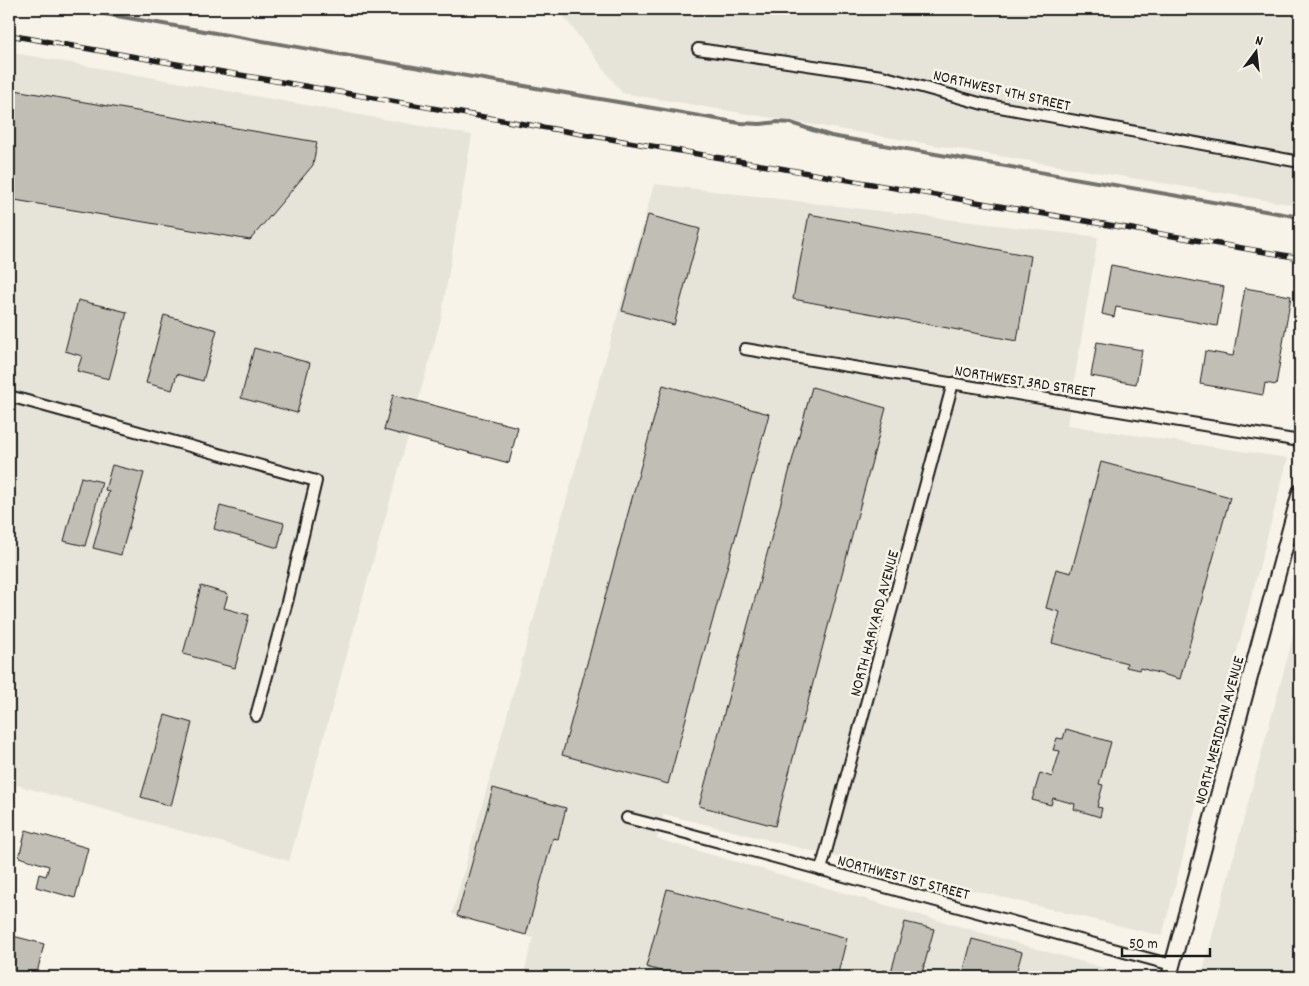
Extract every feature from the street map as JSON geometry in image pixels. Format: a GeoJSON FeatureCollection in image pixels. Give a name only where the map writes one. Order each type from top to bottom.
{"type":"FeatureCollection","features":[{"type":"Feature","properties":{"kind":"main road","name":"NORTH MERIDIAN AVENUE"},"geometry":{"type":"LineString","coordinates":[[1171,971],[1300,492]]}},
{"type":"Feature","properties":{"kind":"street","name":"NORTHWEST 4TH STREET"},"geometry":{"type":"LineString","coordinates":[[698,49],[882,76],[983,104],[1300,162]]}},
{"type":"Feature","properties":{"kind":"street","name":"NORTHWEST 3RD STREET"},"geometry":{"type":"LineString","coordinates":[[745,349],[1300,441]]}},
{"type":"Feature","properties":{"kind":"street","name":"NORTH HARVARD AVENUE"},"geometry":{"type":"LineString","coordinates":[[821,870],[953,384]]}},
{"type":"Feature","properties":{"kind":"street"},"geometry":{"type":"LineString","coordinates":[[9,396],[316,481],[287,602],[256,716]]}},
{"type":"Feature","properties":{"kind":"street","name":"NORTHWEST 1ST STREET"},"geometry":{"type":"LineString","coordinates":[[626,818],[821,870],[1171,971]]}},
{"type":"Feature","properties":{"kind":"shaded area"},"geometry":{"type":"Polygon","coordinates":[[[558,9],[1300,9],[1300,206],[622,93],[558,9]]]}},
{"type":"Feature","properties":{"kind":"shaded area"},"geometry":{"type":"Polygon","coordinates":[[[9,52],[472,135],[441,319],[289,861],[9,783],[9,52]]]}},
{"type":"Feature","properties":{"kind":"shaded area"},"geometry":{"type":"Polygon","coordinates":[[[654,184],[1098,237],[1067,425],[1288,458],[1162,936],[664,814],[657,839],[1135,977],[523,977],[533,938],[452,914],[654,184]]]}},
{"type":"Feature","properties":{"kind":"shaded area"},"geometry":{"type":"Polygon","coordinates":[[[1300,611],[1300,977],[1201,977],[1300,611]]]}},
{"type":"Feature","properties":{"kind":"building"},"geometry":{"type":"Polygon","coordinates":[[[9,89],[317,142],[313,165],[250,240],[9,199],[9,89]]]}},
{"type":"Feature","properties":{"kind":"building"},"geometry":{"type":"Polygon","coordinates":[[[809,214],[1031,256],[1017,341],[793,299],[809,214]]]}},
{"type":"Feature","properties":{"kind":"building"},"geometry":{"type":"Polygon","coordinates":[[[648,215],[700,229],[674,325],[622,311],[648,215]]]}},
{"type":"Feature","properties":{"kind":"building"},"geometry":{"type":"Polygon","coordinates":[[[1111,265],[1224,287],[1217,326],[1116,307],[1114,317],[1102,314],[1111,265]]]}},
{"type":"Feature","properties":{"kind":"building"},"geometry":{"type":"Polygon","coordinates":[[[1245,288],[1291,296],[1276,385],[1265,383],[1263,395],[1200,384],[1205,351],[1233,356],[1245,288]]]}},
{"type":"Feature","properties":{"kind":"building"},"geometry":{"type":"Polygon","coordinates":[[[78,300],[127,312],[109,379],[77,371],[82,356],[65,351],[78,300]]]}},
{"type":"Feature","properties":{"kind":"building"},"geometry":{"type":"Polygon","coordinates":[[[164,315],[217,330],[203,381],[177,374],[172,390],[146,383],[164,315]]]}},
{"type":"Feature","properties":{"kind":"building"},"geometry":{"type":"Polygon","coordinates":[[[1097,342],[1142,350],[1136,384],[1091,376],[1097,342]]]}},
{"type":"Feature","properties":{"kind":"building"},"geometry":{"type":"Polygon","coordinates":[[[254,348],[310,363],[297,413],[241,398],[254,348]]]}},
{"type":"Feature","properties":{"kind":"building"},"geometry":{"type":"Polygon","coordinates":[[[663,385],[769,414],[668,784],[562,755],[663,385]]]}},
{"type":"Feature","properties":{"kind":"building"},"geometry":{"type":"Polygon","coordinates":[[[812,387],[886,408],[775,826],[699,806],[812,387]]]}},
{"type":"Feature","properties":{"kind":"building"},"geometry":{"type":"Polygon","coordinates":[[[393,395],[518,427],[509,463],[384,430],[393,395]]]}},
{"type":"Feature","properties":{"kind":"building"},"geometry":{"type":"Polygon","coordinates":[[[1101,462],[1230,497],[1180,679],[1140,668],[1139,670],[1126,667],[1127,663],[1052,643],[1060,612],[1046,608],[1056,569],[1071,573],[1101,462]]]}},
{"type":"Feature","properties":{"kind":"building"},"geometry":{"type":"Polygon","coordinates":[[[112,465],[144,473],[121,555],[93,548],[109,491],[105,490],[112,465]]]}},
{"type":"Feature","properties":{"kind":"building"},"geometry":{"type":"Polygon","coordinates":[[[81,477],[102,482],[85,546],[64,541],[81,477]]]}},
{"type":"Feature","properties":{"kind":"building"},"geometry":{"type":"Polygon","coordinates":[[[220,506],[284,523],[278,548],[214,529],[220,506]]]}},
{"type":"Feature","properties":{"kind":"building"},"geometry":{"type":"Polygon","coordinates":[[[201,586],[228,594],[224,608],[249,615],[235,668],[183,654],[201,586]]]}},
{"type":"Feature","properties":{"kind":"building"},"geometry":{"type":"Polygon","coordinates":[[[165,715],[192,723],[171,806],[141,797],[165,715]]]}},
{"type":"Feature","properties":{"kind":"building"},"geometry":{"type":"Polygon","coordinates":[[[1066,729],[1111,742],[1099,784],[1103,785],[1097,807],[1102,808],[1100,817],[1074,809],[1075,804],[1053,798],[1051,805],[1032,800],[1040,773],[1052,777],[1060,751],[1053,750],[1057,738],[1063,739],[1066,729]]]}},
{"type":"Feature","properties":{"kind":"building"},"geometry":{"type":"Polygon","coordinates":[[[493,788],[566,808],[558,839],[553,838],[526,935],[457,916],[493,788]]]}},
{"type":"Feature","properties":{"kind":"building"},"geometry":{"type":"Polygon","coordinates":[[[26,830],[88,848],[75,898],[36,887],[39,874],[46,876],[49,866],[19,857],[26,830]]]}},
{"type":"Feature","properties":{"kind":"building"},"geometry":{"type":"Polygon","coordinates":[[[667,889],[847,938],[837,977],[682,977],[646,967],[667,889]]]}},
{"type":"Feature","properties":{"kind":"building"},"geometry":{"type":"Polygon","coordinates":[[[905,922],[934,929],[921,977],[882,977],[884,970],[891,972],[905,922]]]}},
{"type":"Feature","properties":{"kind":"building"},"geometry":{"type":"Polygon","coordinates":[[[9,935],[44,944],[36,977],[9,977],[9,935]]]}},
{"type":"Feature","properties":{"kind":"building"},"geometry":{"type":"Polygon","coordinates":[[[972,939],[1022,952],[1015,977],[962,977],[972,939]]]}},
{"type":"Feature","properties":{"kind":"waterway"},"geometry":{"type":"LineString","coordinates":[[76,9],[740,123],[791,123],[831,136],[1300,217]]}},
{"type":"Feature","properties":{"kind":"railway"},"geometry":{"type":"LineString","coordinates":[[9,35],[1300,258]]}}]}
